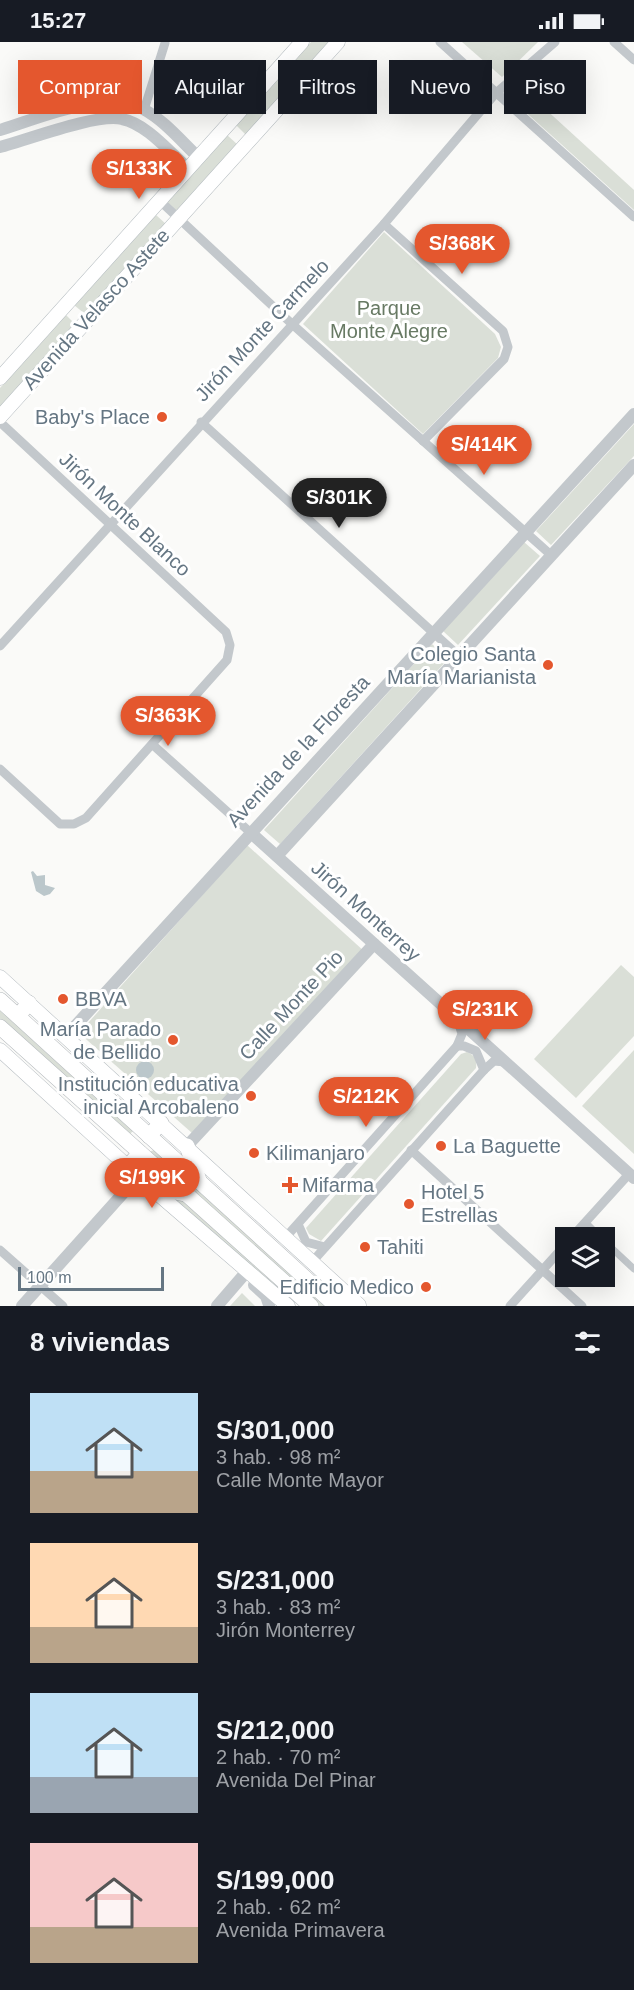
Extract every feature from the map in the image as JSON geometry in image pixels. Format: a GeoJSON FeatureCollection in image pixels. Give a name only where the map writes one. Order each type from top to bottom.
{"type":"FeatureCollection","features":[{"type":"Feature","properties":{"kind":"main road","name":"Avenida Velasco Astete"},"geometry":{"type":"LineString","coordinates":[[0,378],[302,42]]}},
{"type":"Feature","properties":{"kind":"main road","name":"Avenida Velasco Astete"},"geometry":{"type":"LineString","coordinates":[[0,417],[338,42]]}},
{"type":"Feature","properties":{"kind":"main road"},"geometry":{"type":"LineString","coordinates":[[229,125],[247,142]]}},
{"type":"Feature","properties":{"kind":"main road"},"geometry":{"type":"LineString","coordinates":[[65,305],[84,322]]}},
{"type":"Feature","properties":{"kind":"main road"},"geometry":{"type":"LineString","coordinates":[[0,977],[360,1306]]}},
{"type":"Feature","properties":{"kind":"main road"},"geometry":{"type":"LineString","coordinates":[[0,1000],[336,1306]]}},
{"type":"Feature","properties":{"kind":"main road"},"geometry":{"type":"LineString","coordinates":[[18,1016],[29,1003]]}},
{"type":"Feature","properties":{"kind":"main road"},"geometry":{"type":"LineString","coordinates":[[0,1027],[187,1195],[297,1302]]}},
{"type":"Feature","properties":{"kind":"main road"},"geometry":{"type":"LineString","coordinates":[[0,1050],[246,1273],[271,1302],[297,1302],[311,1306]]}},
{"type":"Feature","properties":{"kind":"main road"},"geometry":{"type":"LineString","coordinates":[[149,1136],[161,1123]]}},
{"type":"Feature","properties":{"kind":"main road"},"geometry":{"type":"LineString","coordinates":[[187,1146],[200,1183]]}},
{"type":"Feature","properties":{"kind":"main road"},"geometry":{"type":"LineString","coordinates":[[128,1166],[140,1153]]}},
{"type":"Feature","properties":{"kind":"main road"},"geometry":{"type":"LineString","coordinates":[[150,1187],[187,1195]]}},
{"type":"Feature","properties":{"kind":"main road"},"geometry":{"type":"LineString","coordinates":[[301,1275],[353,1306]]}},
{"type":"Feature","properties":{"kind":"street"},"geometry":{"type":"LineString","coordinates":[[440,42],[634,217]]}},
{"type":"Feature","properties":{"kind":"street","name":"Jirón Monte Carmelo"},"geometry":{"type":"LineString","coordinates":[[0,646],[108,524],[384,224],[495,94],[555,42]]}},
{"type":"Feature","properties":{"kind":"street"},"geometry":{"type":"LineString","coordinates":[[614,42],[634,60]]}},
{"type":"Feature","properties":{"kind":"street"},"geometry":{"type":"LineString","coordinates":[[144,110],[165,43]]}},
{"type":"Feature","properties":{"kind":"street"},"geometry":{"type":"LineString","coordinates":[[0,130],[98,103],[126,103],[144,110],[199,158]]}},
{"type":"Feature","properties":{"kind":"street"},"geometry":{"type":"LineString","coordinates":[[0,147],[92,122],[122,118],[145,131],[189,169]]}},
{"type":"Feature","properties":{"kind":"street"},"geometry":{"type":"LineString","coordinates":[[159,200],[292,324],[551,555]]}},
{"type":"Feature","properties":{"kind":"street"},"geometry":{"type":"LineString","coordinates":[[384,224],[503,331],[508,347],[504,359],[423,441]]}},
{"type":"Feature","properties":{"kind":"street","name":"Avenida de la Floresta"},"geometry":{"type":"LineString","coordinates":[[66,1036],[634,414]]}},
{"type":"Feature","properties":{"kind":"street","name":"Jirón Monte Blanco"},"geometry":{"type":"LineString","coordinates":[[0,422],[226,632],[230,645],[227,660],[153,744]]}},
{"type":"Feature","properties":{"kind":"street"},"geometry":{"type":"LineString","coordinates":[[201,423],[459,656]]}},
{"type":"Feature","properties":{"kind":"street"},"geometry":{"type":"LineString","coordinates":[[277,856],[634,465]]}},
{"type":"Feature","properties":{"kind":"street"},"geometry":{"type":"LineString","coordinates":[[0,769],[60,824],[74,824],[86,818],[153,744]]}},
{"type":"Feature","properties":{"kind":"street","name":"Jirón Monterrey"},"geometry":{"type":"LineString","coordinates":[[153,744],[632,1176]]}},
{"type":"Feature","properties":{"kind":"street","name":"Calle Monte Pio"},"geometry":{"type":"LineString","coordinates":[[187,1146],[374,944]]}},
{"type":"Feature","properties":{"kind":"street"},"geometry":{"type":"LineString","coordinates":[[285,1238],[457,1046],[462,1034],[457,1018]]}},
{"type":"Feature","properties":{"kind":"street"},"geometry":{"type":"LineString","coordinates":[[457,1046],[476,1051],[484,1070]]}},
{"type":"Feature","properties":{"kind":"street"},"geometry":{"type":"LineString","coordinates":[[312,1262],[484,1070],[494,1061],[505,1062]]}},
{"type":"Feature","properties":{"kind":"street"},"geometry":{"type":"LineString","coordinates":[[411,1150],[582,1306]]}},
{"type":"Feature","properties":{"kind":"street"},"geometry":{"type":"LineString","coordinates":[[126,1190],[128,1166]]}},
{"type":"Feature","properties":{"kind":"street"},"geometry":{"type":"LineString","coordinates":[[581,1227],[632,1176]]}},
{"type":"Feature","properties":{"kind":"street"},"geometry":{"type":"LineString","coordinates":[[22,1306],[126,1190],[138,1186],[150,1187]]}},
{"type":"Feature","properties":{"kind":"street"},"geometry":{"type":"LineString","coordinates":[[585,1222],[590,1227]]}},
{"type":"Feature","properties":{"kind":"street"},"geometry":{"type":"LineString","coordinates":[[298,1224],[306,1242],[325,1248]]}},
{"type":"Feature","properties":{"kind":"street"},"geometry":{"type":"LineString","coordinates":[[0,1250],[63,1306]]}},
{"type":"Feature","properties":{"kind":"street"},"geometry":{"type":"LineString","coordinates":[[615,1251],[634,1269]]}},
{"type":"Feature","properties":{"kind":"street"},"geometry":{"type":"LineString","coordinates":[[510,1306],[555,1256]]}},
{"type":"Feature","properties":{"kind":"street"},"geometry":{"type":"LineString","coordinates":[[217,1306],[246,1273]]}},
{"type":"Feature","properties":{"kind":"green space"},"geometry":{"type":"Polygon","coordinates":[[[311,42],[330,42],[314,60],[295,60],[311,42]]]}},
{"type":"Feature","properties":{"kind":"green space"},"geometry":{"type":"Polygon","coordinates":[[[462,42],[538,42],[519,60],[504,60],[502,77],[492,68],[492,60],[483,60],[462,42]]]}},
{"type":"Feature","properties":{"kind":"green space"},"geometry":{"type":"Polygon","coordinates":[[[278,79],[278,100],[266,113],[266,92],[278,79]]]}},
{"type":"Feature","properties":{"kind":"green space"},"geometry":{"type":"Polygon","coordinates":[[[246,114],[265,114],[246,135],[236,125],[246,114]]]}},
{"type":"Feature","properties":{"kind":"green space"},"geometry":{"type":"Polygon","coordinates":[[[528,114],[551,114],[634,190],[634,210],[528,114]]]}},
{"type":"Feature","properties":{"kind":"green space"},"geometry":{"type":"Polygon","coordinates":[[[227,135],[238,145],[175,212],[164,202],[227,135]]]}},
{"type":"Feature","properties":{"kind":"green space"},"geometry":{"type":"Polygon","coordinates":[[[156,215],[167,225],[85,314],[74,305],[156,215]]]}},
{"type":"Feature","properties":{"kind":"green space","name":"Parque Monte Alegre"},"geometry":{"type":"Polygon","coordinates":[[[384,232],[495,334],[501,347],[498,358],[423,434],[303,324],[384,232]]]}},
{"type":"Feature","properties":{"kind":"green space"},"geometry":{"type":"Polygon","coordinates":[[[65,314],[76,325],[0,411],[0,388],[65,314]]]}},
{"type":"Feature","properties":{"kind":"green space"},"geometry":{"type":"Polygon","coordinates":[[[634,424],[634,456],[551,545],[536,531],[634,424]]]}},
{"type":"Feature","properties":{"kind":"green space"},"geometry":{"type":"Polygon","coordinates":[[[524,542],[540,556],[458,645],[443,631],[524,542]]]}},
{"type":"Feature","properties":{"kind":"green space"},"geometry":{"type":"Polygon","coordinates":[[[432,644],[448,659],[280,844],[264,830],[432,644]]]}},
{"type":"Feature","properties":{"kind":"green space"},"geometry":{"type":"Polygon","coordinates":[[[247,845],[365,952],[192,1133],[79,1033],[247,845]]]}},
{"type":"Feature","properties":{"kind":"green space"},"geometry":{"type":"Polygon","coordinates":[[[621,965],[634,977],[634,1036],[576,1098],[534,1059],[621,965]]]}},
{"type":"Feature","properties":{"kind":"green space"},"geometry":{"type":"Polygon","coordinates":[[[0,1009],[134,1130],[129,1135],[0,1020],[0,1009]]]}},
{"type":"Feature","properties":{"kind":"green space"},"geometry":{"type":"Polygon","coordinates":[[[634,1050],[634,1154],[582,1106],[634,1050]]]}},
{"type":"Feature","properties":{"kind":"green space"},"geometry":{"type":"Polygon","coordinates":[[[467,1052],[475,1058],[476,1068],[321,1241],[309,1234],[306,1228],[461,1054],[467,1052]]]}},
{"type":"Feature","properties":{"kind":"green space"},"geometry":{"type":"Polygon","coordinates":[[[155,1150],[327,1306],[319,1306],[151,1156],[151,1151],[155,1150]]]}},
{"type":"Feature","properties":{"kind":"green space"},"geometry":{"type":"Polygon","coordinates":[[[170,1195],[179,1196],[273,1279],[288,1303],[170,1195]]]}},
{"type":"Feature","properties":{"kind":"green space"},"geometry":{"type":"Polygon","coordinates":[[[242,1293],[255,1306],[230,1306],[242,1293]]]}},
{"type":"Feature","properties":{"kind":"shaded area"},"geometry":{"type":"Polygon","coordinates":[[[33,871],[37,876],[45,875],[45,885],[55,888],[50,894],[44,896],[36,891],[31,872],[33,871]]]}},
{"type":"Feature","properties":{"kind":"shaded area"},"geometry":{"type":"Polygon","coordinates":[[[145,1061],[151,1064],[154,1070],[151,1076],[145,1079],[139,1076],[136,1070],[139,1064],[145,1061]]]}},
{"type":"Feature","properties":{"kind":"place","name":"Baby's Place"},"geometry":{"type":"Point","coordinates":[162,417]}},
{"type":"Feature","properties":{"kind":"place","name":"Colegio Santa María Marianista"},"geometry":{"type":"Point","coordinates":[548,665]}},
{"type":"Feature","properties":{"kind":"place","name":"BBVA"},"geometry":{"type":"Point","coordinates":[63,999]}},
{"type":"Feature","properties":{"kind":"place","name":"María Parado de Bellido"},"geometry":{"type":"Point","coordinates":[173,1040]}},
{"type":"Feature","properties":{"kind":"place","name":"Institución educativa inicial Arcobaleno"},"geometry":{"type":"Point","coordinates":[251,1096]}},
{"type":"Feature","properties":{"kind":"place","name":"La Baguette"},"geometry":{"type":"Point","coordinates":[441,1146]}},
{"type":"Feature","properties":{"kind":"place","name":"Kilimanjaro"},"geometry":{"type":"Point","coordinates":[254,1153]}},
{"type":"Feature","properties":{"kind":"place","name":"Mifarma"},"geometry":{"type":"Point","coordinates":[290,1185]}},
{"type":"Feature","properties":{"kind":"place","name":"Hotel 5 Estrellas"},"geometry":{"type":"Point","coordinates":[409,1204]}},
{"type":"Feature","properties":{"kind":"place","name":"Tahiti"},"geometry":{"type":"Point","coordinates":[365,1247]}},
{"type":"Feature","properties":{"kind":"place","name":"Edificio Medico"},"geometry":{"type":"Point","coordinates":[426,1287]}}]}
